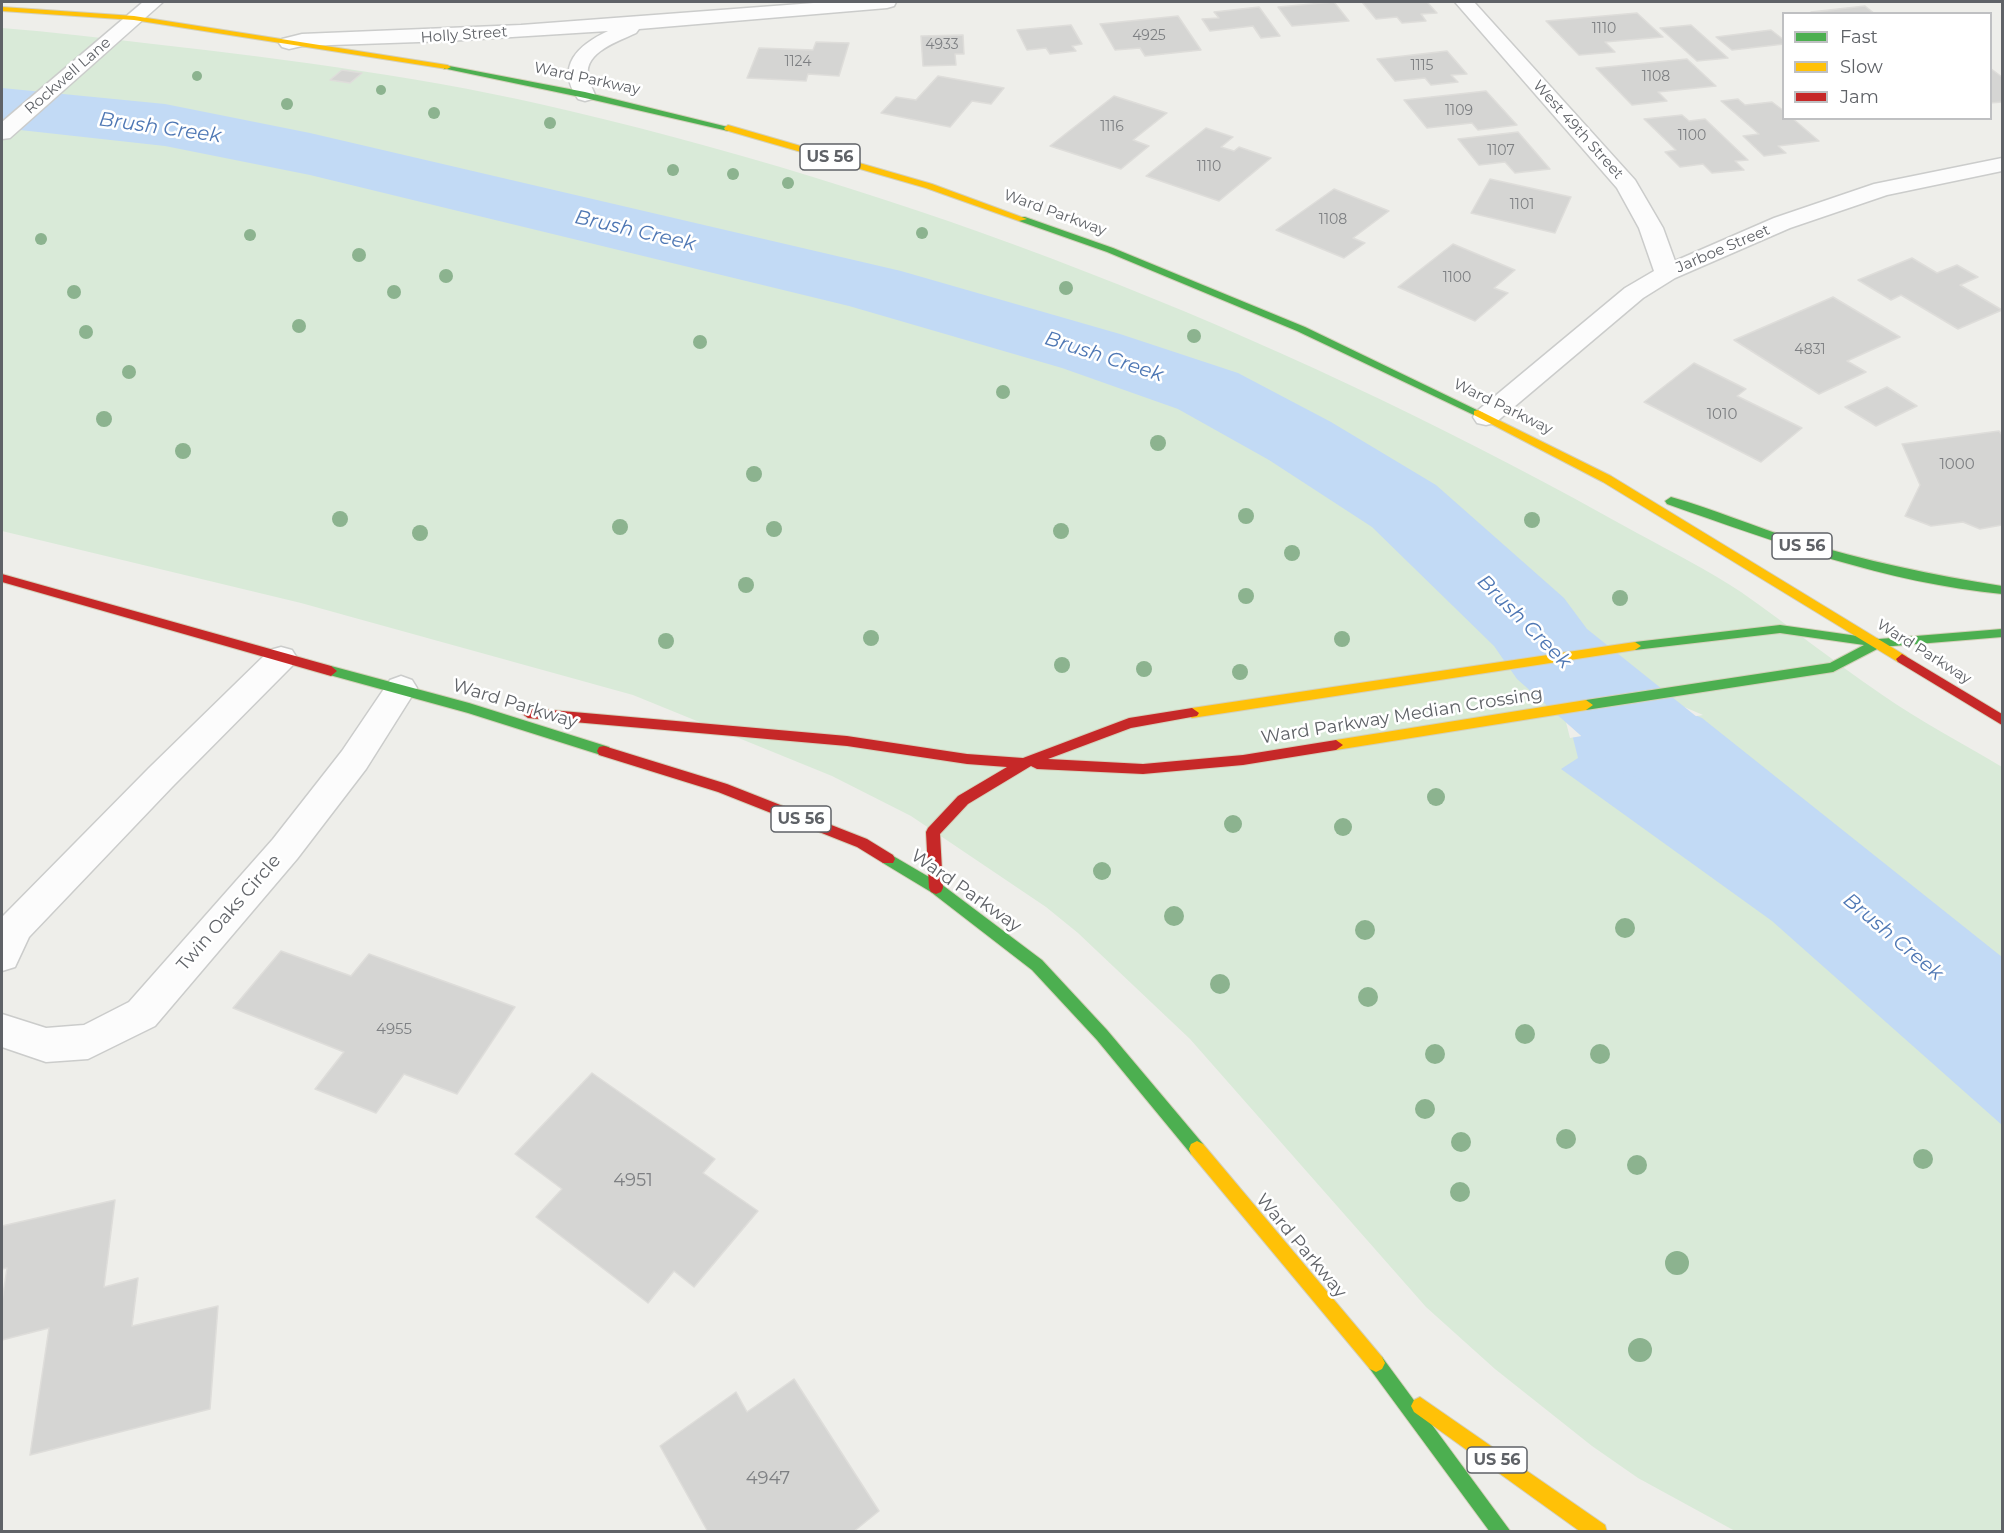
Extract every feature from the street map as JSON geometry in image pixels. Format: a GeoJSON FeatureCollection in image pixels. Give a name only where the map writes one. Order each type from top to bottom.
{"type":"FeatureCollection","features":[{"type":"Feature","properties":{"kind":"main road","name":"Ward Parkway"},"geometry":{"type":"LineString","coordinates":[[2,9],[134,18],[431,64],[585,95],[747,132],[917,183],[1110,250],[1301,329],[1486,417],[1607,479],[1880,643],[2002,720]]}},
{"type":"Feature","properties":{"kind":"main road","name":"US 56"},"geometry":{"type":"LineString","coordinates":[[1607,479],[1751,529],[1856,562],[1950,583],[2002,590]]}},
{"type":"Feature","properties":{"kind":"main road","name":"Ward Parkway"},"geometry":{"type":"LineString","coordinates":[[2,578],[281,658],[401,688],[722,788],[862,843],[936,888],[1037,965],[1080,1012],[1397,1389],[1502,1532]]}},
{"type":"Feature","properties":{"kind":"main road","name":"Ward Parkway Median Crossing"},"geometry":{"type":"LineString","coordinates":[[936,888],[933,832],[963,800],[1024,763],[1129,723],[1432,679],[1659,642],[1780,629],[1880,643]]}},
{"type":"Feature","properties":{"kind":"main road"},"geometry":{"type":"LineString","coordinates":[[1880,643],[2002,633]]}},
{"type":"Feature","properties":{"kind":"main road","name":"Ward Parkway Median Crossing"},"geometry":{"type":"LineString","coordinates":[[1024,763],[1143,769],[1243,760],[1833,668],[1880,643]]}},
{"type":"Feature","properties":{"kind":"main road"},"geometry":{"type":"LineString","coordinates":[[469,708],[847,741],[967,759],[1024,763]]}},
{"type":"Feature","properties":{"kind":"main road","name":"US 56"},"geometry":{"type":"LineString","coordinates":[[1397,1389],[1598,1532]]}},
{"type":"Feature","properties":{"kind":"street","name":"Rockwell Lane"},"geometry":{"type":"LineString","coordinates":[[2,133],[153,2]]}},
{"type":"Feature","properties":{"kind":"street","name":"Holly Street"},"geometry":{"type":"LineString","coordinates":[[289,43],[302,40],[418,38],[639,24],[887,2]]}},
{"type":"Feature","properties":{"kind":"street","name":"West 49th Street"},"geometry":{"type":"LineString","coordinates":[[1464,2],[1627,185],[1651,228],[1667,273]]}},
{"type":"Feature","properties":{"kind":"street","name":"Holly Street"},"geometry":{"type":"LineString","coordinates":[[585,95],[578,74],[583,58],[599,43],[639,24]]}},
{"type":"Feature","properties":{"kind":"street","name":"Jarboe Street"},"geometry":{"type":"LineString","coordinates":[[1486,417],[1634,293],[1667,273],[1782,224],[1882,189],[2002,165]]}},
{"type":"Feature","properties":{"kind":"street"},"geometry":{"type":"LineString","coordinates":[[2,956],[16,927],[161,777],[281,658]]}},
{"type":"Feature","properties":{"kind":"street","name":"Twin Oaks Circle"},"geometry":{"type":"LineString","coordinates":[[2,1031],[46,1045],[88,1042],[142,1014],[285,849],[354,760],[401,688]]}},
{"type":"Feature","properties":{"kind":"green space"},"geometry":{"type":"Polygon","coordinates":[[[2,28],[310,64],[518,99],[710,147],[848,188],[984,234],[1118,284],[1251,340],[1381,400],[1510,464],[1690,561],[1728,584],[1863,682],[1926,723],[2002,767],[2002,1531],[1735,1531],[1638,1478],[1592,1446],[1495,1369],[1426,1307],[1190,1039],[1078,933],[1046,907],[911,816],[832,776],[633,695],[301,603],[2,531],[2,28]]]}},
{"type":"Feature","properties":{"kind":"water"},"geometry":{"type":"Polygon","coordinates":[[[1552,654],[1702,718],[2002,957],[2002,1125],[1772,921],[1561,769],[1578,758],[1552,654]]]}},
{"type":"Feature","properties":{"kind":"pier"},"geometry":{"type":"Polygon","coordinates":[[[1553,651],[1703,715],[1570,738],[1549,655],[1553,651]]]}},
{"type":"Feature","properties":{"kind":"building"},"geometry":{"type":"Polygon","coordinates":[[[1334,2],[1349,21],[1292,26],[1278,7],[1334,2]]]}},
{"type":"Feature","properties":{"kind":"building"},"geometry":{"type":"Polygon","coordinates":[[[1362,2],[1427,2],[1437,13],[1421,14],[1426,21],[1402,23],[1397,17],[1376,19],[1362,2]]]}},
{"type":"Feature","properties":{"kind":"building"},"geometry":{"type":"Polygon","coordinates":[[[1865,6],[1872,12],[1811,12],[1865,6]]]}},
{"type":"Feature","properties":{"kind":"building"},"geometry":{"type":"Polygon","coordinates":[[[1259,7],[1280,36],[1261,38],[1253,26],[1210,31],[1202,19],[1219,18],[1214,12],[1259,7]]]}},
{"type":"Feature","properties":{"kind":"building"},"geometry":{"type":"Polygon","coordinates":[[[1637,13],[1663,37],[1605,42],[1615,52],[1579,55],[1546,21],[1637,13]]]}},
{"type":"Feature","properties":{"kind":"building"},"geometry":{"type":"Polygon","coordinates":[[[1178,16],[1201,50],[1145,56],[1140,48],[1115,50],[1100,24],[1178,16]]]}},
{"type":"Feature","properties":{"kind":"building"},"geometry":{"type":"Polygon","coordinates":[[[1071,25],[1082,44],[1072,46],[1076,51],[1050,54],[1046,48],[1027,50],[1017,30],[1071,25]]]}},
{"type":"Feature","properties":{"kind":"building"},"geometry":{"type":"Polygon","coordinates":[[[1691,25],[1728,58],[1697,61],[1660,28],[1691,25]]]}},
{"type":"Feature","properties":{"kind":"building"},"geometry":{"type":"Polygon","coordinates":[[[1771,30],[1782,38],[1782,44],[1732,50],[1716,37],[1771,30]]]}},
{"type":"Feature","properties":{"kind":"building"},"geometry":{"type":"Polygon","coordinates":[[[963,35],[964,54],[955,54],[956,65],[923,66],[921,36],[963,35]]]}},
{"type":"Feature","properties":{"kind":"building"},"geometry":{"type":"Polygon","coordinates":[[[816,42],[849,43],[839,76],[808,74],[806,81],[747,78],[759,48],[813,50],[816,42]]]}},
{"type":"Feature","properties":{"kind":"building"},"geometry":{"type":"Polygon","coordinates":[[[1447,51],[1467,74],[1451,75],[1458,82],[1431,85],[1425,78],[1395,81],[1377,59],[1447,51]]]}},
{"type":"Feature","properties":{"kind":"building"},"geometry":{"type":"Polygon","coordinates":[[[1687,59],[1716,86],[1658,92],[1667,101],[1632,105],[1596,68],[1687,59]]]}},
{"type":"Feature","properties":{"kind":"building"},"geometry":{"type":"Polygon","coordinates":[[[342,70],[362,73],[350,83],[330,80],[342,70]]]}},
{"type":"Feature","properties":{"kind":"building"},"geometry":{"type":"Polygon","coordinates":[[[1992,70],[2002,77],[2002,102],[1992,103],[1992,70]]]}},
{"type":"Feature","properties":{"kind":"building"},"geometry":{"type":"Polygon","coordinates":[[[938,76],[1004,88],[991,104],[972,101],[950,127],[881,113],[896,97],[916,100],[938,76]]]}},
{"type":"Feature","properties":{"kind":"building"},"geometry":{"type":"Polygon","coordinates":[[[1486,91],[1517,125],[1478,130],[1472,123],[1427,128],[1404,100],[1486,91]]]}},
{"type":"Feature","properties":{"kind":"building"},"geometry":{"type":"Polygon","coordinates":[[[1114,96],[1167,113],[1133,140],[1149,146],[1121,169],[1050,146],[1114,96]]]}},
{"type":"Feature","properties":{"kind":"building"},"geometry":{"type":"Polygon","coordinates":[[[1738,99],[1745,105],[1772,102],[1782,110],[1782,120],[1794,120],[1819,141],[1778,146],[1786,153],[1764,156],[1743,136],[1759,134],[1721,101],[1738,99]]]}},
{"type":"Feature","properties":{"kind":"building"},"geometry":{"type":"Polygon","coordinates":[[[1682,115],[1689,121],[1705,119],[1748,160],[1735,161],[1744,170],[1712,173],[1703,164],[1680,167],[1665,152],[1676,150],[1644,119],[1682,115]]]}},
{"type":"Feature","properties":{"kind":"building"},"geometry":{"type":"Polygon","coordinates":[[[1206,128],[1233,137],[1221,147],[1234,151],[1239,147],[1271,158],[1219,201],[1146,176],[1206,128]]]}},
{"type":"Feature","properties":{"kind":"building"},"geometry":{"type":"Polygon","coordinates":[[[1518,132],[1550,169],[1515,173],[1505,162],[1479,165],[1458,139],[1518,132]]]}},
{"type":"Feature","properties":{"kind":"building"},"geometry":{"type":"Polygon","coordinates":[[[1490,179],[1571,197],[1555,233],[1471,213],[1490,179]]]}},
{"type":"Feature","properties":{"kind":"building"},"geometry":{"type":"Polygon","coordinates":[[[1334,189],[1389,211],[1353,238],[1365,243],[1344,258],[1276,230],[1334,189]]]}},
{"type":"Feature","properties":{"kind":"building"},"geometry":{"type":"Polygon","coordinates":[[[1453,244],[1515,270],[1494,288],[1508,293],[1475,321],[1398,287],[1453,244]]]}},
{"type":"Feature","properties":{"kind":"building"},"geometry":{"type":"Polygon","coordinates":[[[1912,258],[1937,273],[1957,265],[1978,277],[1960,285],[2002,310],[1958,329],[1901,295],[1891,300],[1858,280],[1912,258]]]}},
{"type":"Feature","properties":{"kind":"building"},"geometry":{"type":"Polygon","coordinates":[[[1833,297],[1900,337],[1847,361],[1866,372],[1819,394],[1734,340],[1833,297]]]}},
{"type":"Feature","properties":{"kind":"building"},"geometry":{"type":"Polygon","coordinates":[[[1694,363],[1746,389],[1737,396],[1802,428],[1761,462],[1644,402],[1694,363]]]}},
{"type":"Feature","properties":{"kind":"building"},"geometry":{"type":"Polygon","coordinates":[[[1887,387],[1917,406],[1876,426],[1845,407],[1887,387]]]}},
{"type":"Feature","properties":{"kind":"building"},"geometry":{"type":"Polygon","coordinates":[[[1999,431],[2002,435],[2002,525],[1980,529],[1963,522],[1931,526],[1905,516],[1920,485],[1902,444],[1999,431]]]}},
{"type":"Feature","properties":{"kind":"building"},"geometry":{"type":"Polygon","coordinates":[[[281,951],[351,976],[369,954],[515,1007],[457,1094],[404,1074],[376,1113],[315,1089],[344,1052],[233,1008],[281,951]]]}},
{"type":"Feature","properties":{"kind":"building"},"geometry":{"type":"Polygon","coordinates":[[[592,1073],[715,1159],[703,1173],[758,1211],[694,1287],[674,1271],[648,1303],[536,1217],[562,1189],[515,1154],[592,1073]]]}},
{"type":"Feature","properties":{"kind":"building"},"geometry":{"type":"Polygon","coordinates":[[[115,1200],[104,1287],[138,1278],[132,1326],[218,1306],[210,1409],[30,1455],[49,1328],[2,1340],[2,1301],[7,1268],[2,1269],[2,1226],[115,1200]]]}},
{"type":"Feature","properties":{"kind":"building"},"geometry":{"type":"Polygon","coordinates":[[[794,1379],[879,1511],[853,1532],[708,1532],[660,1446],[736,1392],[747,1412],[794,1379]]]}},
{"type":"Feature","properties":{"kind":"waterway","name":"Brush Creek"},"geometry":{"type":"LineString","coordinates":[[2,108],[165,125],[310,154],[873,288],[1091,351],[1208,391],[1300,441],[1404,506],[1529,622],[1552,654],[1660,745]]}},
{"type":"Feature","properties":{"kind":"traffic: fast"},"geometry":{"type":"LineString","coordinates":[[447,67],[585,95],[728,128]]}},
{"type":"Feature","properties":{"kind":"traffic: fast"},"geometry":{"type":"LineString","coordinates":[[1022,219],[1110,250],[1301,329],[1478,413]]}},
{"type":"Feature","properties":{"kind":"traffic: fast"},"geometry":{"type":"LineString","coordinates":[[1671,501],[1834,555],[1917,576],[2002,590]]}},
{"type":"Feature","properties":{"kind":"traffic: fast"},"geometry":{"type":"LineString","coordinates":[[1635,646],[1780,629],[1879,643],[2002,633]]}},
{"type":"Feature","properties":{"kind":"traffic: fast"},"geometry":{"type":"LineString","coordinates":[[1586,705],[1833,667],[1879,643]]}},
{"type":"Feature","properties":{"kind":"traffic: fast"},"geometry":{"type":"LineString","coordinates":[[331,671],[469,708],[604,751]]}},
{"type":"Feature","properties":{"kind":"traffic: fast"},"geometry":{"type":"LineString","coordinates":[[888,859],[936,888],[1037,965],[1102,1035],[1197,1149]]}},
{"type":"Feature","properties":{"kind":"traffic: fast"},"geometry":{"type":"LineString","coordinates":[[1376,1363],[1502,1532]]}},
{"type":"Feature","properties":{"kind":"traffic: slow"},"geometry":{"type":"LineString","coordinates":[[2,9],[134,18],[447,67]]}},
{"type":"Feature","properties":{"kind":"traffic: slow"},"geometry":{"type":"LineString","coordinates":[[728,128],[929,186],[1022,219]]}},
{"type":"Feature","properties":{"kind":"traffic: slow"},"geometry":{"type":"LineString","coordinates":[[1478,413],[1607,479],[1902,659]]}},
{"type":"Feature","properties":{"kind":"traffic: slow"},"geometry":{"type":"LineString","coordinates":[[1192,713],[1635,646]]}},
{"type":"Feature","properties":{"kind":"traffic: slow"},"geometry":{"type":"LineString","coordinates":[[1336,745],[1586,705]]}},
{"type":"Feature","properties":{"kind":"traffic: slow"},"geometry":{"type":"LineString","coordinates":[[1197,1149],[1376,1363]]}},
{"type":"Feature","properties":{"kind":"traffic: slow"},"geometry":{"type":"LineString","coordinates":[[1420,1406],[1598,1532]]}},
{"type":"Feature","properties":{"kind":"traffic: jam"},"geometry":{"type":"LineString","coordinates":[[2,578],[331,671]]}},
{"type":"Feature","properties":{"kind":"traffic: jam"},"geometry":{"type":"LineString","coordinates":[[1902,659],[2002,720]]}},
{"type":"Feature","properties":{"kind":"traffic: jam"},"geometry":{"type":"LineString","coordinates":[[528,713],[847,741],[967,759],[1024,763]]}},
{"type":"Feature","properties":{"kind":"traffic: jam"},"geometry":{"type":"LineString","coordinates":[[936,888],[933,832],[963,800],[1024,763],[1129,723],[1192,713]]}},
{"type":"Feature","properties":{"kind":"traffic: jam"},"geometry":{"type":"LineString","coordinates":[[1037,764],[1143,769],[1243,760],[1336,745]]}},
{"type":"Feature","properties":{"kind":"traffic: jam"},"geometry":{"type":"LineString","coordinates":[[604,751],[722,788],[862,843],[888,859]]}}]}
